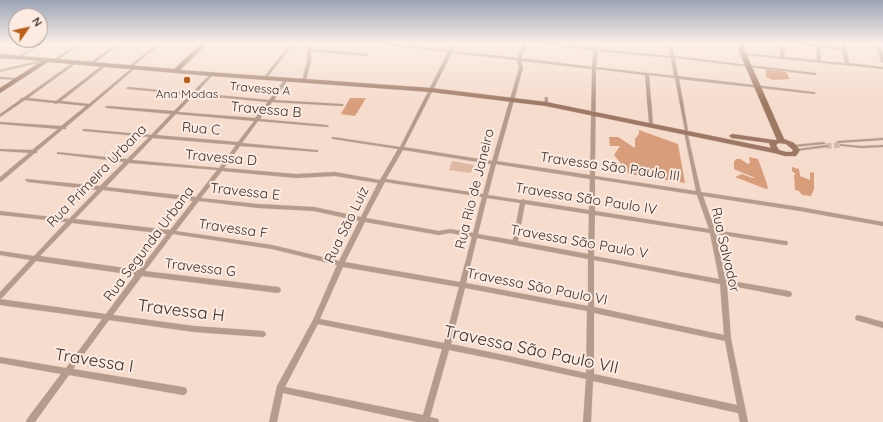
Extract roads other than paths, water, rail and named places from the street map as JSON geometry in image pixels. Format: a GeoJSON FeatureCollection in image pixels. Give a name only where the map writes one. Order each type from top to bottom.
{"type":"FeatureCollection","features":[{"type":"Feature","properties":{"kind":"main road"},"geometry":{"type":"LineString","coordinates":[[0,91],[43,63]]}},
{"type":"Feature","properties":{"kind":"main road"},"geometry":{"type":"LineString","coordinates":[[81,63],[286,80],[430,90],[511,100],[546,101],[593,113],[668,128],[773,142],[781,141],[795,148],[796,152],[790,155],[686,131]]}},
{"type":"Feature","properties":{"kind":"main road"},"geometry":{"type":"LineString","coordinates":[[175,71],[185,63]]}},
{"type":"Feature","properties":{"kind":"main road"},"geometry":{"type":"LineString","coordinates":[[747,63],[781,141]]}},
{"type":"Feature","properties":{"kind":"main road"},"geometry":{"type":"LineString","coordinates":[[773,142],[772,146],[776,151]]}},
{"type":"Feature","properties":{"kind":"street"},"geometry":{"type":"LineString","coordinates":[[0,72],[37,63]]}},
{"type":"Feature","properties":{"kind":"street"},"geometry":{"type":"LineString","coordinates":[[0,116],[75,63]]}},
{"type":"Feature","properties":{"kind":"street"},"geometry":{"type":"LineString","coordinates":[[0,180],[64,128],[138,63]]}},
{"type":"Feature","properties":{"kind":"street"},"geometry":{"type":"LineString","coordinates":[[265,78],[278,63]]}},
{"type":"Feature","properties":{"kind":"street"},"geometry":{"type":"LineString","coordinates":[[304,81],[308,63]]}},
{"type":"Feature","properties":{"kind":"street","name":"Rua São Luíz"},"geometry":{"type":"LineString","coordinates":[[273,422],[280,390],[316,320],[341,264],[382,181],[401,149],[445,63]]}},
{"type":"Feature","properties":{"kind":"street","name":"Rua Rio de Janeiro"},"geometry":{"type":"LineString","coordinates":[[425,421],[476,236],[484,195],[521,68],[520,63]]}},
{"type":"Feature","properties":{"kind":"street"},"geometry":{"type":"LineString","coordinates":[[541,63],[814,93]]}},
{"type":"Feature","properties":{"kind":"street"},"geometry":{"type":"LineString","coordinates":[[587,422],[590,377],[590,256],[595,63]]}},
{"type":"Feature","properties":{"kind":"street","name":"Rua Salvador"},"geometry":{"type":"LineString","coordinates":[[673,63],[699,193],[712,230],[723,281],[728,339],[744,422]]}},
{"type":"Feature","properties":{"kind":"street"},"geometry":{"type":"LineString","coordinates":[[720,63],[815,74]]}},
{"type":"Feature","properties":{"kind":"street"},"geometry":{"type":"LineString","coordinates":[[825,63],[883,68]]}},
{"type":"Feature","properties":{"kind":"street"},"geometry":{"type":"LineString","coordinates":[[56,103],[105,65]]}},
{"type":"Feature","properties":{"kind":"street","name":"Rua Primeira Urbana"},"geometry":{"type":"LineString","coordinates":[[0,296],[35,257],[176,114],[212,74]]}},
{"type":"Feature","properties":{"kind":"street"},"geometry":{"type":"LineString","coordinates":[[647,74],[651,124]]}},
{"type":"Feature","properties":{"kind":"street"},"geometry":{"type":"LineString","coordinates":[[0,78],[18,79]]}},
{"type":"Feature","properties":{"kind":"street","name":"Rua Segunda Urbana"},"geometry":{"type":"LineString","coordinates":[[30,422],[140,273],[220,170],[286,80]]}},
{"type":"Feature","properties":{"kind":"street","name":"Travessa A"},"geometry":{"type":"LineString","coordinates":[[128,88],[271,101],[342,105]]}},
{"type":"Feature","properties":{"kind":"street"},"geometry":{"type":"LineString","coordinates":[[22,99],[89,106]]}},
{"type":"Feature","properties":{"kind":"street","name":"Travessa B"},"geometry":{"type":"LineString","coordinates":[[106,107],[327,126]]}},
{"type":"Feature","properties":{"kind":"street"},"geometry":{"type":"LineString","coordinates":[[0,123],[64,128]]}},
{"type":"Feature","properties":{"kind":"street","name":"Rua C"},"geometry":{"type":"LineString","coordinates":[[84,130],[316,150]]}},
{"type":"Feature","properties":{"kind":"street","name":"Travessa São Paulo III"},"geometry":{"type":"LineString","coordinates":[[333,138],[800,208],[883,224]]}},
{"type":"Feature","properties":{"kind":"street"},"geometry":{"type":"LineString","coordinates":[[883,139],[852,141],[840,144],[861,147],[883,146]]}},
{"type":"Feature","properties":{"kind":"street"},"geometry":{"type":"LineString","coordinates":[[852,141],[861,147]]}},
{"type":"Feature","properties":{"kind":"street"},"geometry":{"type":"LineString","coordinates":[[795,148],[824,145]]}},
{"type":"Feature","properties":{"kind":"street"},"geometry":{"type":"LineString","coordinates":[[0,150],[35,152]]}},
{"type":"Feature","properties":{"kind":"street","name":"Travessa D"},"geometry":{"type":"LineString","coordinates":[[59,153],[220,170],[296,176],[335,174],[382,181]]}},
{"type":"Feature","properties":{"kind":"street","name":"Travessa E"},"geometry":{"type":"LineString","coordinates":[[28,180],[284,208],[314,209],[364,220]]}},
{"type":"Feature","properties":{"kind":"street","name":"Travessa São Paulo IV"},"geometry":{"type":"LineString","coordinates":[[382,181],[712,230],[785,243]]}},
{"type":"Feature","properties":{"kind":"street"},"geometry":{"type":"LineString","coordinates":[[515,242],[523,201]]}},
{"type":"Feature","properties":{"kind":"street","name":"Travessa F"},"geometry":{"type":"LineString","coordinates":[[0,213],[171,232],[272,247],[341,264]]}},
{"type":"Feature","properties":{"kind":"street","name":"Travessa São Paulo V"},"geometry":{"type":"LineString","coordinates":[[364,220],[439,233],[450,231],[515,242],[789,294]]}},
{"type":"Feature","properties":{"kind":"street","name":"Travessa G"},"geometry":{"type":"LineString","coordinates":[[0,253],[140,273],[278,290]]}},
{"type":"Feature","properties":{"kind":"street","name":"Travessa São Paulo VI"},"geometry":{"type":"LineString","coordinates":[[341,264],[590,309],[728,339]]}},
{"type":"Feature","properties":{"kind":"street","name":"Travessa H"},"geometry":{"type":"LineString","coordinates":[[0,302],[194,329],[263,334]]}},
{"type":"Feature","properties":{"kind":"street"},"geometry":{"type":"LineString","coordinates":[[858,318],[883,325]]}},
{"type":"Feature","properties":{"kind":"street","name":"Travessa São Paulo VII"},"geometry":{"type":"LineString","coordinates":[[316,320],[741,410]]}},
{"type":"Feature","properties":{"kind":"street","name":"Travessa I"},"geometry":{"type":"LineString","coordinates":[[0,360],[183,391]]}},
{"type":"Feature","properties":{"kind":"street"},"geometry":{"type":"LineString","coordinates":[[280,390],[435,422]]}},
{"type":"Feature","properties":{"kind":"tunnel"},"geometry":{"type":"LineString","coordinates":[[826,146],[842,145]]}},
{"type":"Feature","properties":{"kind":"place","name":"Ana Modas"},"geometry":{"type":"Point","coordinates":[187,80]}}]}
